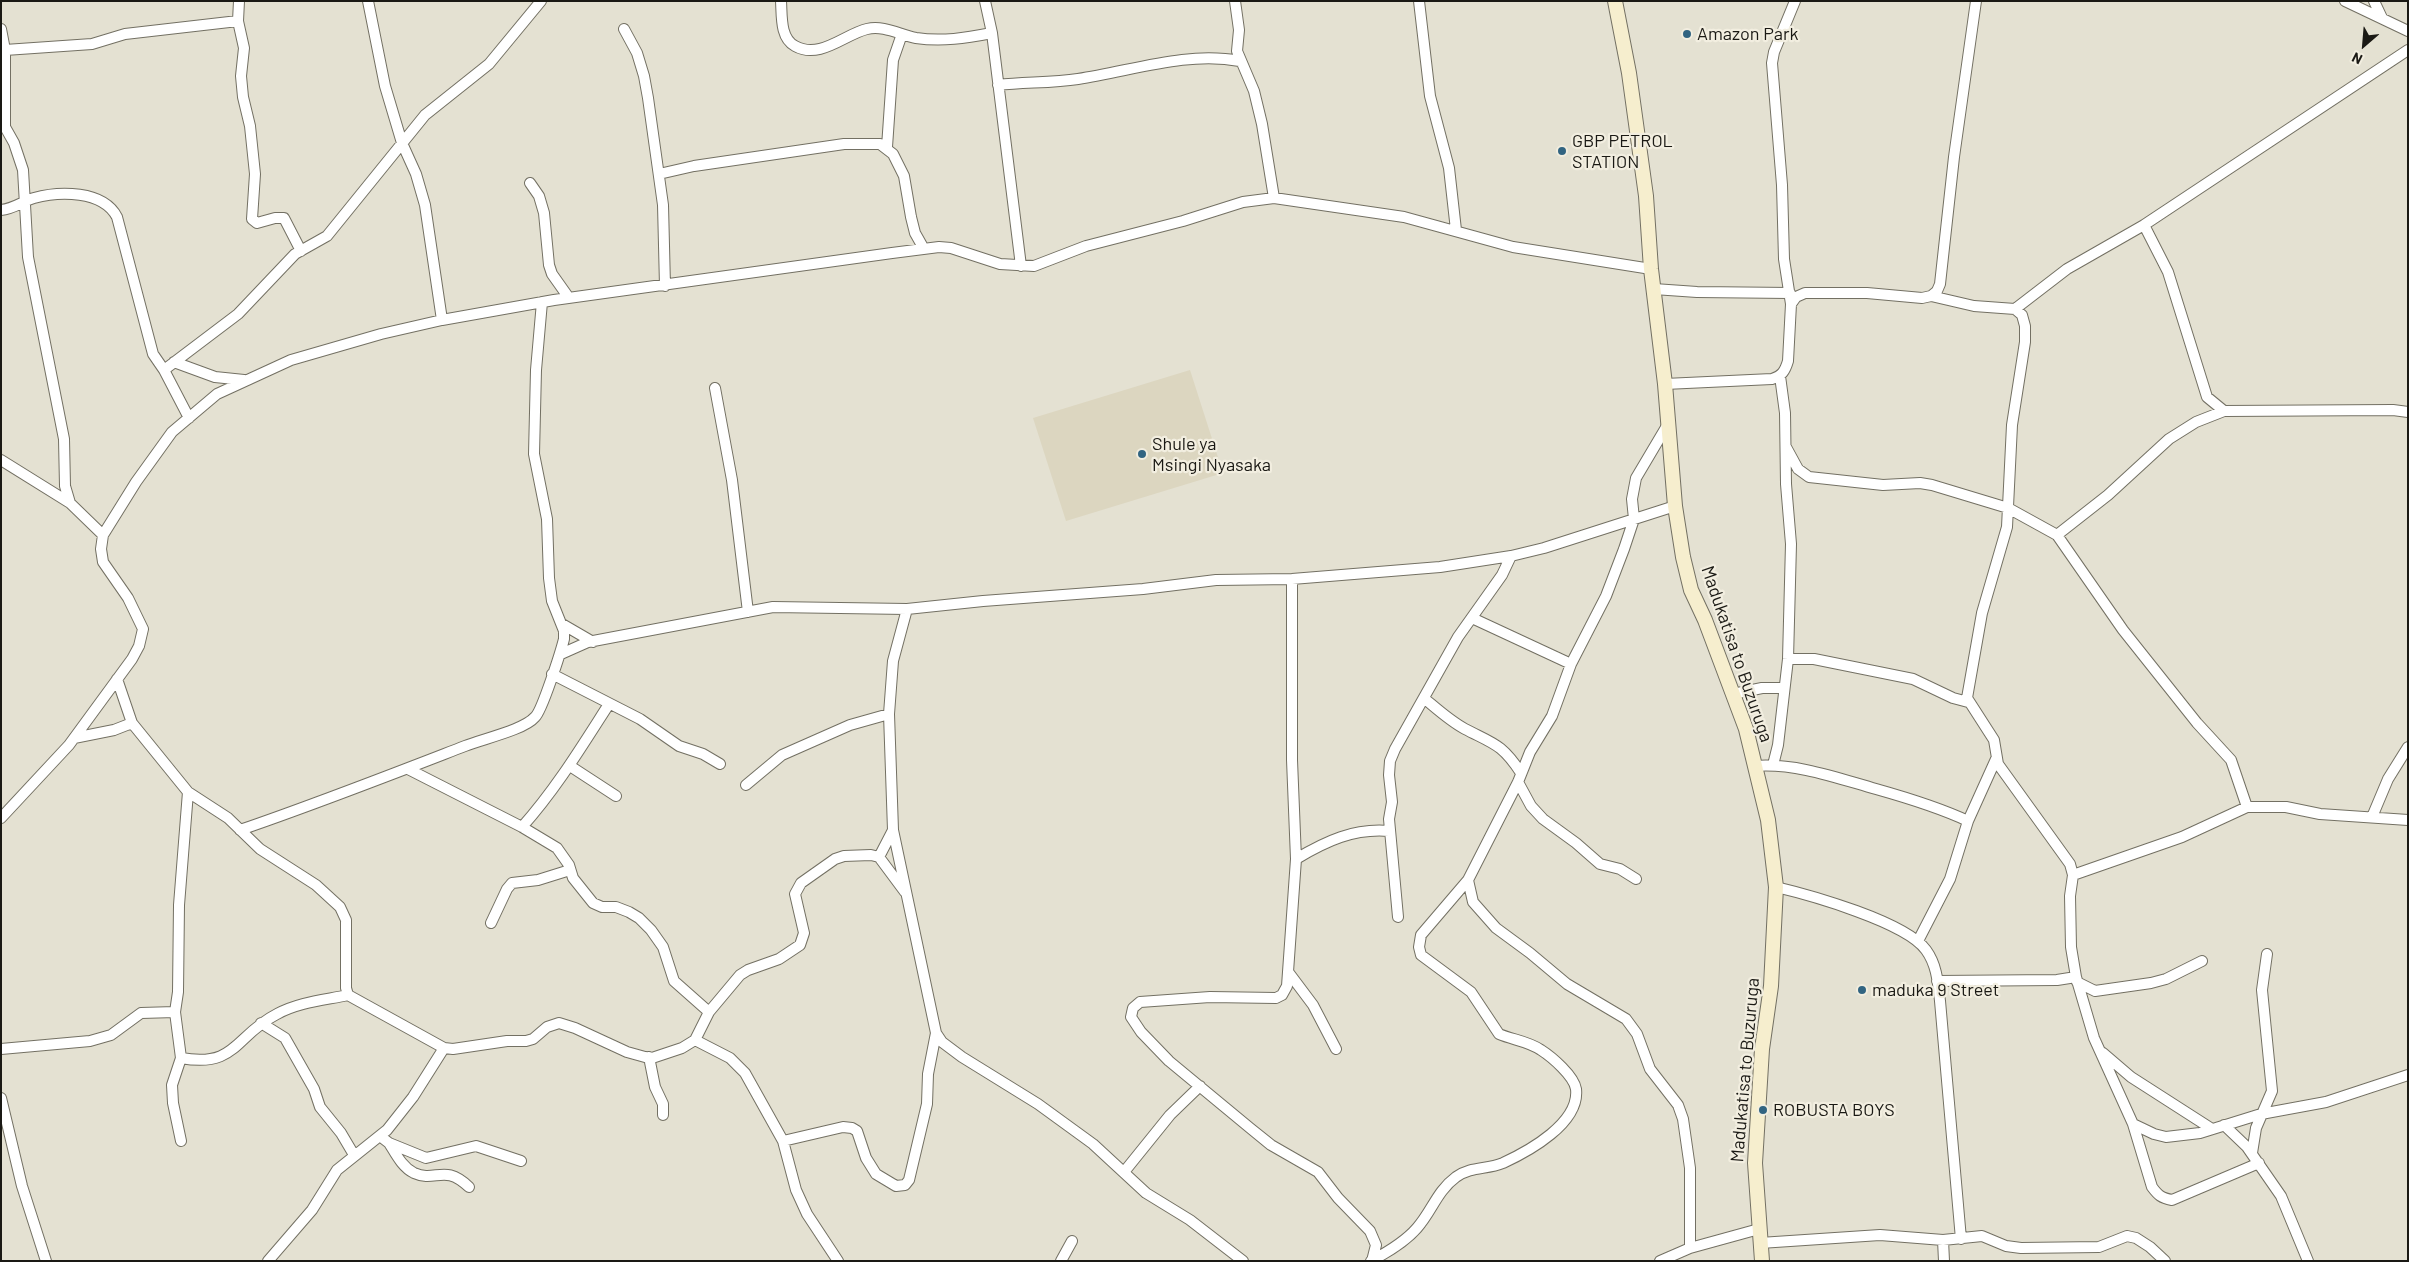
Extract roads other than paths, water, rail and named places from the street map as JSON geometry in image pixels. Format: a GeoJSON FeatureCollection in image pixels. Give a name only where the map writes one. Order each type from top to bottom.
{"type":"FeatureCollection","features":[{"type":"Feature","properties":{"kind":"main road","name":"Madukatisa to Buzuruga"},"geometry":{"type":"LineString","coordinates":[[1615,1],[1630,72],[1646,196],[1651,269],[1665,384],[1675,506],[1683,557],[1692,590],[1733,694],[1755,766],[1768,820],[1776,887],[1771,986],[1762,1049],[1755,1163],[1762,1261]]}},
{"type":"Feature","properties":{"kind":"street"},"geometry":{"type":"LineString","coordinates":[[239,1],[238,20],[244,48],[241,76],[243,97],[254,153],[255,174],[252,219],[257,223],[284,218],[301,251]]}},
{"type":"Feature","properties":{"kind":"street"},"geometry":{"type":"LineString","coordinates":[[164,370],[232,320],[301,251],[318,244],[328,236],[425,115],[489,64],[541,1]]}},
{"type":"Feature","properties":{"kind":"street"},"geometry":{"type":"LineString","coordinates":[[781,1],[785,33],[790,43],[797,48],[820,49],[869,28],[885,29],[937,40],[960,39],[992,32]]}},
{"type":"Feature","properties":{"kind":"street"},"geometry":{"type":"LineString","coordinates":[[985,1],[992,32],[1021,266]]}},
{"type":"Feature","properties":{"kind":"street"},"geometry":{"type":"LineString","coordinates":[[1235,1],[1239,30],[1237,51],[1254,91],[1262,124],[1274,198]]}},
{"type":"Feature","properties":{"kind":"street"},"geometry":{"type":"LineString","coordinates":[[1419,1],[1429,88],[1449,168],[1456,230]]}},
{"type":"Feature","properties":{"kind":"street"},"geometry":{"type":"LineString","coordinates":[[1773,765],[1778,745],[1788,659],[1791,544],[1786,484],[1785,413],[1780,376],[1788,361],[1790,298],[1784,259],[1782,185],[1772,63],[1774,52],[1796,1]]}},
{"type":"Feature","properties":{"kind":"street"},"geometry":{"type":"LineString","coordinates":[[1931,296],[1937,291],[1940,284],[1954,156],[1976,1]]}},
{"type":"Feature","properties":{"kind":"street"},"geometry":{"type":"LineString","coordinates":[[2345,1],[2408,31]]}},
{"type":"Feature","properties":{"kind":"street"},"geometry":{"type":"LineString","coordinates":[[2374,1],[2382,18]]}},
{"type":"Feature","properties":{"kind":"street"},"geometry":{"type":"LineString","coordinates":[[369,2],[385,86],[402,143],[416,174],[425,205],[442,320]]}},
{"type":"Feature","properties":{"kind":"street"},"geometry":{"type":"LineString","coordinates":[[5,50],[92,44],[125,34],[238,20]]}},
{"type":"Feature","properties":{"kind":"street"},"geometry":{"type":"LineString","coordinates":[[1,29],[5,50],[5,127],[14,143],[23,170],[28,257],[61,423],[66,486],[70,503]]}},
{"type":"Feature","properties":{"kind":"street"},"geometry":{"type":"LineString","coordinates":[[624,29],[637,53],[644,76],[663,205],[665,286]]}},
{"type":"Feature","properties":{"kind":"street"},"geometry":{"type":"LineString","coordinates":[[887,147],[893,60],[902,34]]}},
{"type":"Feature","properties":{"kind":"street"},"geometry":{"type":"LineString","coordinates":[[2015,309],[2067,269],[2144,225],[2408,50]]}},
{"type":"Feature","properties":{"kind":"street"},"geometry":{"type":"LineString","coordinates":[[998,85],[1078,79],[1201,57],[1240,60]]}},
{"type":"Feature","properties":{"kind":"street"},"geometry":{"type":"LineString","coordinates":[[659,174],[694,166],[844,144],[880,144],[887,147],[893,154],[904,176],[915,233],[924,249]]}},
{"type":"Feature","properties":{"kind":"street"},"geometry":{"type":"LineString","coordinates":[[530,183],[539,196],[544,214],[549,265],[552,274],[570,298]]}},
{"type":"Feature","properties":{"kind":"street"},"geometry":{"type":"LineString","coordinates":[[1,210],[26,203],[33,198],[60,194],[84,195],[99,200],[114,211],[148,338],[154,354],[189,418]]}},
{"type":"Feature","properties":{"kind":"street"},"geometry":{"type":"LineString","coordinates":[[1,818],[74,738],[136,652],[143,629],[128,598],[103,562],[101,549],[103,535],[146,468],[172,432],[217,394],[291,360],[334,346],[442,320],[542,302],[924,249],[951,248],[1000,264],[1021,266],[1042,264],[1086,246],[1183,221],[1243,202],[1274,198],[1404,217],[1456,230],[1513,248],[1651,269]]}},
{"type":"Feature","properties":{"kind":"street"},"geometry":{"type":"LineString","coordinates":[[2144,225],[2168,272],[2209,399],[2224,411]]}},
{"type":"Feature","properties":{"kind":"street"},"geometry":{"type":"LineString","coordinates":[[1654,289],[1790,298],[1804,293],[1867,292],[1922,298],[1931,296],[1974,306],[2015,309],[2022,315],[2025,342],[2012,425],[2008,508],[2002,549],[1982,612],[1967,694],[1968,702],[1994,740],[1996,759],[2070,864],[2074,875],[2070,896],[2070,922],[2077,980],[2087,1016],[2100,1051],[2133,1124],[2152,1187],[2158,1196],[2172,1200],[2259,1163]]}},
{"type":"Feature","properties":{"kind":"street"},"geometry":{"type":"LineString","coordinates":[[240,830],[526,724],[536,717],[542,706],[564,639],[562,624],[552,602],[549,578],[547,519],[534,454],[536,370],[542,302]]}},
{"type":"Feature","properties":{"kind":"street"},"geometry":{"type":"LineString","coordinates":[[174,362],[215,377],[244,381]]}},
{"type":"Feature","properties":{"kind":"street"},"geometry":{"type":"LineString","coordinates":[[1665,384],[1772,379],[1780,376]]}},
{"type":"Feature","properties":{"kind":"street"},"geometry":{"type":"LineString","coordinates":[[715,388],[732,480],[748,612]]}},
{"type":"Feature","properties":{"kind":"street"},"geometry":{"type":"LineString","coordinates":[[2202,420],[2209,399]]}},
{"type":"Feature","properties":{"kind":"street"},"geometry":{"type":"LineString","coordinates":[[2057,535],[2108,495],[2169,439],[2202,420],[2224,411],[2374,410],[2408,412]]}},
{"type":"Feature","properties":{"kind":"street"},"geometry":{"type":"LineString","coordinates":[[1372,1261],[1388,1252],[1412,1233],[1447,1184],[1471,1169],[1501,1164],[1518,1155],[1559,1128],[1573,1105],[1576,1090],[1574,1082],[1554,1059],[1540,1049],[1520,1040],[1499,1034],[1471,992],[1420,955],[1419,947],[1421,935],[1468,880],[1530,752],[1558,703],[1571,664],[1606,596],[1634,519],[1632,499],[1636,478],[1668,424]]}},
{"type":"Feature","properties":{"kind":"street"},"geometry":{"type":"LineString","coordinates":[[1786,447],[1798,470],[1808,477],[1883,485],[1920,483],[1932,485],[2008,508],[2057,535],[2123,630],[2197,723],[2231,760],[2247,807]]}},
{"type":"Feature","properties":{"kind":"street"},"geometry":{"type":"LineString","coordinates":[[1,460],[70,503],[103,535]]}},
{"type":"Feature","properties":{"kind":"street"},"geometry":{"type":"LineString","coordinates":[[560,654],[593,642],[773,607],[907,609],[983,601],[1143,589],[1216,580],[1292,579],[1408,570],[1511,556],[1544,548],[1675,506]]}},
{"type":"Feature","properties":{"kind":"street"},"geometry":{"type":"LineString","coordinates":[[1398,917],[1389,831],[1392,802],[1389,775],[1390,761],[1394,749],[1458,638],[1502,575],[1511,556]]}},
{"type":"Feature","properties":{"kind":"street"},"geometry":{"type":"LineString","coordinates":[[1292,579],[1292,760],[1296,859],[1287,986],[1282,995],[1276,998],[1210,997],[1140,1002],[1133,1008],[1131,1017],[1141,1032],[1169,1061],[1271,1145],[1318,1172],[1338,1198],[1370,1231],[1376,1245],[1372,1261]]}},
{"type":"Feature","properties":{"kind":"street"},"geometry":{"type":"LineString","coordinates":[[907,609],[893,661],[889,714],[893,830],[936,1033],[942,1042],[962,1057],[1038,1104],[1093,1144],[1146,1194],[1190,1220],[1243,1261]]}},
{"type":"Feature","properties":{"kind":"street"},"geometry":{"type":"LineString","coordinates":[[1472,618],[1571,664]]}},
{"type":"Feature","properties":{"kind":"street"},"geometry":{"type":"LineString","coordinates":[[562,624],[593,642]]}},
{"type":"Feature","properties":{"kind":"street"},"geometry":{"type":"LineString","coordinates":[[1788,659],[1814,659],[1913,679],[1953,698],[1968,702]]}},
{"type":"Feature","properties":{"kind":"street"},"geometry":{"type":"LineString","coordinates":[[552,674],[656,729],[679,746],[703,754],[720,764]]}},
{"type":"Feature","properties":{"kind":"street"},"geometry":{"type":"LineString","coordinates":[[118,679],[132,723],[188,792],[228,818],[260,849],[316,885],[340,907],[346,920],[346,988],[348,995]]}},
{"type":"Feature","properties":{"kind":"street"},"geometry":{"type":"LineString","coordinates":[[1733,694],[1762,688],[1784,688]]}},
{"type":"Feature","properties":{"kind":"street"},"geometry":{"type":"LineString","coordinates":[[1425,698],[1464,728],[1495,743],[1512,760],[1530,806],[1543,819],[1576,843],[1600,864],[1620,869],[1636,879]]}},
{"type":"Feature","properties":{"kind":"street"},"geometry":{"type":"LineString","coordinates":[[522,827],[548,798],[609,704]]}},
{"type":"Feature","properties":{"kind":"street"},"geometry":{"type":"LineString","coordinates":[[746,785],[782,755],[850,726],[889,714]]}},
{"type":"Feature","properties":{"kind":"street"},"geometry":{"type":"LineString","coordinates":[[74,738],[114,730],[132,723]]}},
{"type":"Feature","properties":{"kind":"street"},"geometry":{"type":"LineString","coordinates":[[2372,817],[2388,779],[2408,747]]}},
{"type":"Feature","properties":{"kind":"street"},"geometry":{"type":"LineString","coordinates":[[1918,941],[1950,879],[1968,821],[1996,759]]}},
{"type":"Feature","properties":{"kind":"street"},"geometry":{"type":"LineString","coordinates":[[1755,766],[1773,765],[1807,770],[1927,804],[1968,821]]}},
{"type":"Feature","properties":{"kind":"street"},"geometry":{"type":"LineString","coordinates":[[570,766],[616,796]]}},
{"type":"Feature","properties":{"kind":"street"},"geometry":{"type":"LineString","coordinates":[[408,769],[522,827],[556,848],[573,878],[593,903],[602,907],[616,907],[629,912],[651,930],[662,947],[674,981],[709,1012]]}},
{"type":"Feature","properties":{"kind":"street"},"geometry":{"type":"LineString","coordinates":[[181,1141],[173,1103],[172,1085],[181,1058],[175,1012],[178,992],[178,905],[188,792]]}},
{"type":"Feature","properties":{"kind":"street"},"geometry":{"type":"LineString","coordinates":[[2074,875],[2182,837],[2247,807],[2286,807],[2320,814],[2408,820]]}},
{"type":"Feature","properties":{"kind":"street"},"geometry":{"type":"LineString","coordinates":[[879,857],[893,830]]}},
{"type":"Feature","properties":{"kind":"street"},"geometry":{"type":"LineString","coordinates":[[1296,859],[1316,847],[1352,833],[1369,830],[1389,831]]}},
{"type":"Feature","properties":{"kind":"street"},"geometry":{"type":"LineString","coordinates":[[181,1058],[201,1062],[225,1056],[261,1023],[290,1008],[348,995],[444,1048],[453,1049],[507,1041],[526,1041],[534,1039],[547,1027],[559,1024],[575,1028],[627,1052],[649,1057],[674,1051],[695,1040],[709,1012],[740,975],[748,970],[780,959],[800,945],[804,932],[795,894],[801,883],[815,872],[844,856],[871,855],[879,857],[905,892]]}},
{"type":"Feature","properties":{"kind":"street"},"geometry":{"type":"LineString","coordinates":[[491,923],[507,889],[512,883],[538,880],[570,870]]}},
{"type":"Feature","properties":{"kind":"street"},"geometry":{"type":"LineString","coordinates":[[1468,880],[1473,902],[1496,928],[1567,984],[1626,1019],[1637,1034],[1650,1069],[1678,1105],[1683,1119],[1690,1168],[1690,1248]]}},
{"type":"Feature","properties":{"kind":"street"},"geometry":{"type":"LineString","coordinates":[[1776,887],[1860,912],[1918,941],[1931,959],[1937,981],[1961,1239]]}},
{"type":"Feature","properties":{"kind":"street"},"geometry":{"type":"LineString","coordinates":[[2252,1154],[2253,1136],[2272,1091],[2262,990],[2267,954]]}},
{"type":"Feature","properties":{"kind":"street"},"geometry":{"type":"LineString","coordinates":[[1937,981],[2077,980],[2095,990],[2151,984],[2166,979],[2202,961]]}},
{"type":"Feature","properties":{"kind":"street"},"geometry":{"type":"LineString","coordinates":[[1289,973],[1313,1004],[1336,1049]]}},
{"type":"Feature","properties":{"kind":"street"},"geometry":{"type":"LineString","coordinates":[[1,1049],[90,1041],[111,1034],[140,1013],[175,1012]]}},
{"type":"Feature","properties":{"kind":"street"},"geometry":{"type":"LineString","coordinates":[[261,1023],[284,1038],[314,1089],[320,1108],[341,1133],[354,1155]]}},
{"type":"Feature","properties":{"kind":"street"},"geometry":{"type":"LineString","coordinates":[[783,1141],[843,1127],[852,1128],[859,1134],[866,1158],[876,1174],[896,1186],[905,1185],[909,1180],[927,1104],[928,1074],[936,1033]]}},
{"type":"Feature","properties":{"kind":"street"},"geometry":{"type":"LineString","coordinates":[[695,1040],[737,1064],[747,1077],[783,1141],[796,1190],[807,1214],[838,1261]]}},
{"type":"Feature","properties":{"kind":"street"},"geometry":{"type":"LineString","coordinates":[[268,1261],[312,1210],[337,1170],[380,1136],[413,1097],[444,1048]]}},
{"type":"Feature","properties":{"kind":"street"},"geometry":{"type":"LineString","coordinates":[[2100,1051],[2131,1077],[2212,1129]]}},
{"type":"Feature","properties":{"kind":"street"},"geometry":{"type":"LineString","coordinates":[[649,1057],[656,1087],[663,1104],[663,1115]]}},
{"type":"Feature","properties":{"kind":"street"},"geometry":{"type":"LineString","coordinates":[[2133,1124],[2154,1134],[2166,1137],[2200,1133],[2261,1114],[2326,1102],[2408,1075]]}},
{"type":"Feature","properties":{"kind":"street"},"geometry":{"type":"LineString","coordinates":[[1124,1172],[1170,1115],[1200,1086]]}},
{"type":"Feature","properties":{"kind":"street"},"geometry":{"type":"LineString","coordinates":[[1,1098],[5,1126],[46,1261]]}},
{"type":"Feature","properties":{"kind":"street"},"geometry":{"type":"LineString","coordinates":[[2224,1125],[2240,1139],[2281,1196],[2308,1261]]}},
{"type":"Feature","properties":{"kind":"street"},"geometry":{"type":"LineString","coordinates":[[380,1136],[389,1143],[426,1158],[476,1146],[521,1162]]}},
{"type":"Feature","properties":{"kind":"street"},"geometry":{"type":"LineString","coordinates":[[389,1143],[406,1168],[416,1174],[453,1174],[469,1187]]}},
{"type":"Feature","properties":{"kind":"street"},"geometry":{"type":"LineString","coordinates":[[1660,1261],[1690,1248],[1759,1229]]}},
{"type":"Feature","properties":{"kind":"street"},"geometry":{"type":"LineString","coordinates":[[1760,1244],[1880,1235],[1943,1240],[1982,1236],[2006,1246],[2021,1248],[2099,1247],[2127,1236],[2136,1238],[2150,1247],[2165,1261]]}},
{"type":"Feature","properties":{"kind":"street"},"geometry":{"type":"LineString","coordinates":[[1943,1240],[1944,1261]]}},
{"type":"Feature","properties":{"kind":"street"},"geometry":{"type":"LineString","coordinates":[[1061,1261],[1072,1241]]}},
{"type":"Feature","properties":{"kind":"place","name":"Amazon Park"},"geometry":{"type":"Point","coordinates":[1687,34]}},
{"type":"Feature","properties":{"kind":"place","name":"GBP PETROL STATION"},"geometry":{"type":"Point","coordinates":[1562,151]}},
{"type":"Feature","properties":{"kind":"place","name":"Shule ya Msingi Nyasaka"},"geometry":{"type":"Point","coordinates":[1142,454]}},
{"type":"Feature","properties":{"kind":"place","name":"maduka 9 Street"},"geometry":{"type":"Point","coordinates":[1862,990]}},
{"type":"Feature","properties":{"kind":"place","name":"ROBUSTA BOYS"},"geometry":{"type":"Point","coordinates":[1763,1110]}}]}
